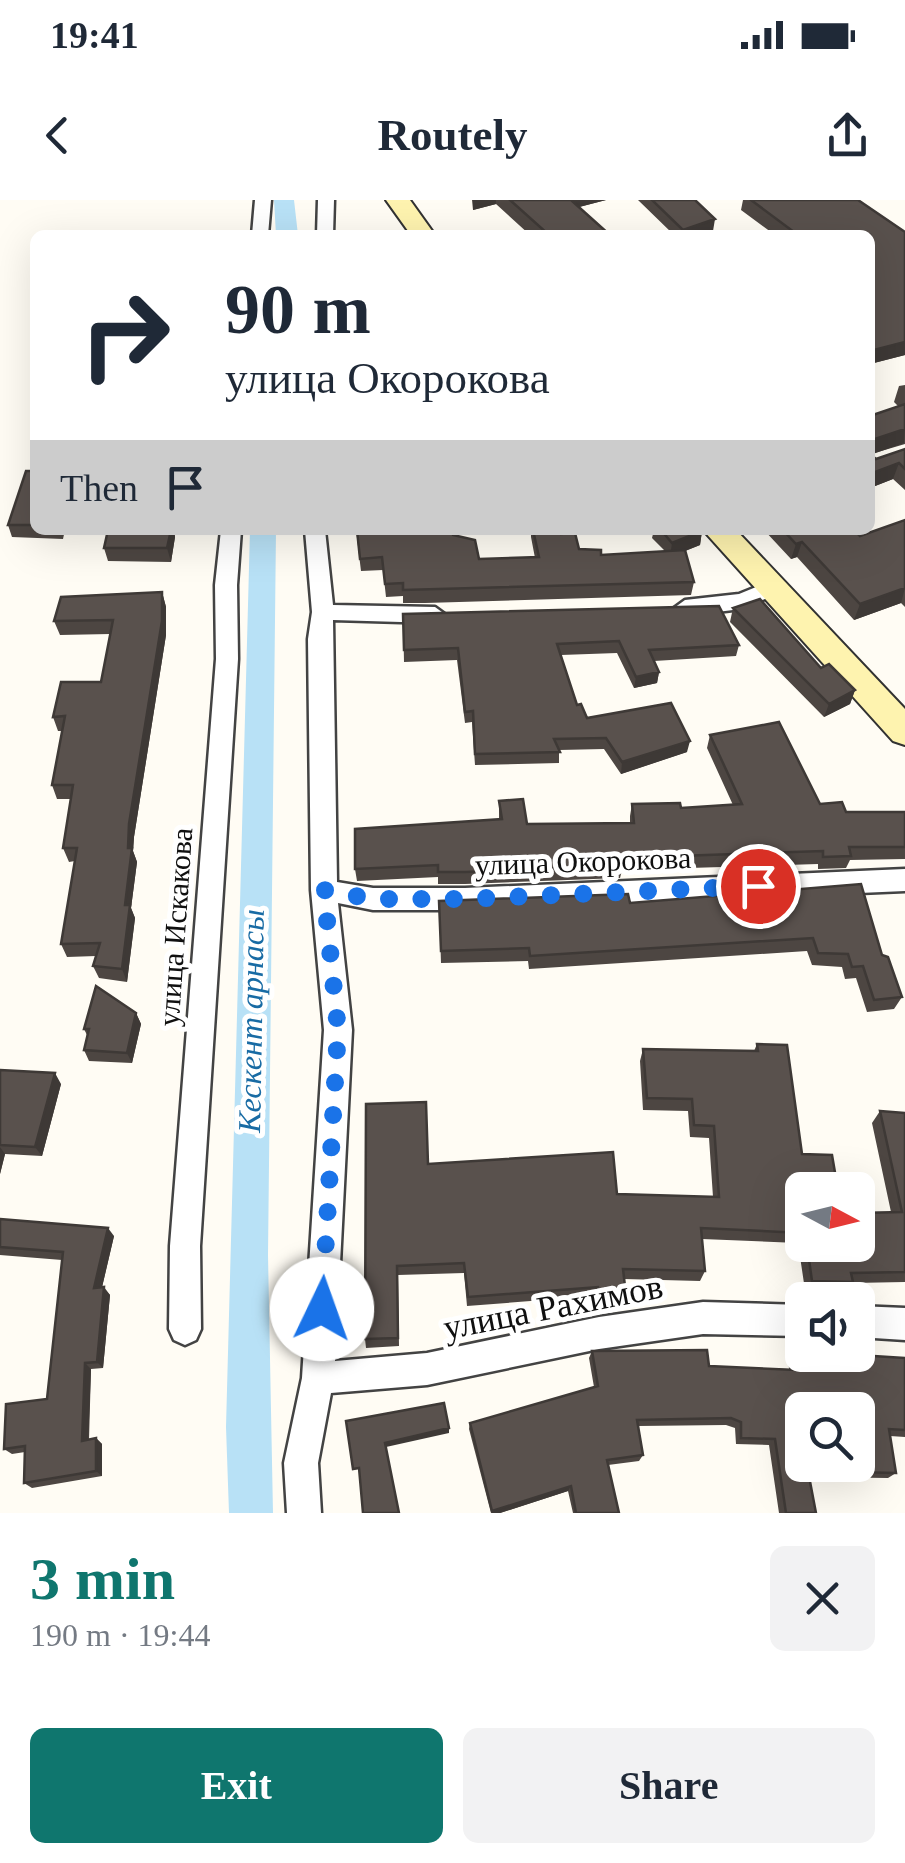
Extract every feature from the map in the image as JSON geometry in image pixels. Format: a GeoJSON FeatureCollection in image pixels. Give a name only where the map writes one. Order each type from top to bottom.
{"type":"FeatureCollection","features":[{"type":"Feature","properties":{"kind":"main road"},"geometry":{"type":"LineString","coordinates":[[398,200],[419,230]]}},
{"type":"Feature","properties":{"kind":"main road"},"geometry":{"type":"LineString","coordinates":[[723,535],[905,732]]}},
{"type":"Feature","properties":{"kind":"street"},"geometry":{"type":"LineString","coordinates":[[260,230],[262,200]]}},
{"type":"Feature","properties":{"kind":"street"},"geometry":{"type":"LineString","coordinates":[[325,230],[326,200]]}},
{"type":"Feature","properties":{"kind":"street","name":"улица Искакова"},"geometry":{"type":"LineString","coordinates":[[185,1328],[185,1246],[227,659],[232,535]]}},
{"type":"Feature","properties":{"kind":"street"},"geometry":{"type":"LineString","coordinates":[[304,1513],[301,1463],[318,1378],[338,1030],[324,890],[319,656],[323,612],[315,535]]}},
{"type":"Feature","properties":{"kind":"street"},"geometry":{"type":"LineString","coordinates":[[667,608],[722,606],[759,597],[771,588]]}},
{"type":"Feature","properties":{"kind":"street"},"geometry":{"type":"LineString","coordinates":[[323,612],[462,614]]}},
{"type":"Feature","properties":{"kind":"street","name":"улица Окорокова"},"geometry":{"type":"LineString","coordinates":[[324,890],[372,899],[465,899],[905,880]]}},
{"type":"Feature","properties":{"kind":"street","name":"улица Рахимов"},"geometry":{"type":"LineString","coordinates":[[318,1378],[426,1369],[598,1333],[703,1318],[785,1320]]}},
{"type":"Feature","properties":{"kind":"street"},"geometry":{"type":"LineString","coordinates":[[875,1323],[905,1324]]}},
{"type":"Feature","properties":{"kind":"building"},"geometry":{"type":"Polygon","coordinates":[[[510,200],[571,200],[604,230],[543,230],[510,200]]]}},
{"type":"Feature","properties":{"kind":"building"},"geometry":{"type":"Polygon","coordinates":[[[652,200],[695,200],[715,219],[683,230],[652,200]]]}},
{"type":"Feature","properties":{"kind":"building"},"geometry":{"type":"Polygon","coordinates":[[[751,200],[858,200],[905,232],[905,342],[875,350],[875,230],[791,230],[751,200]]]}},
{"type":"Feature","properties":{"kind":"building"},"geometry":{"type":"Polygon","coordinates":[[[905,404],[905,429],[875,439],[875,414],[905,404]]]}},
{"type":"Feature","properties":{"kind":"building"},"geometry":{"type":"Polygon","coordinates":[[[905,449],[905,469],[899,463],[875,472],[875,458],[905,449]]]}},
{"type":"Feature","properties":{"kind":"building"},"geometry":{"type":"Polygon","coordinates":[[[26,471],[30,471],[30,525],[8,525],[26,471]]]}},
{"type":"Feature","properties":{"kind":"building"},"geometry":{"type":"Polygon","coordinates":[[[905,520],[905,588],[860,604],[802,542],[796,544],[788,535],[860,536],[875,535],[875,531],[905,520]]]}},
{"type":"Feature","properties":{"kind":"building"},"geometry":{"type":"Polygon","coordinates":[[[107,535],[170,535],[167,548],[104,548],[107,535]]]}},
{"type":"Feature","properties":{"kind":"building"},"geometry":{"type":"Polygon","coordinates":[[[358,535],[453,535],[475,540],[479,559],[539,557],[534,535],[576,535],[579,549],[601,550],[601,555],[685,550],[694,582],[403,590],[403,583],[385,584],[382,557],[360,559],[358,535]]]}},
{"type":"Feature","properties":{"kind":"building"},"geometry":{"type":"Polygon","coordinates":[[[665,535],[692,535],[672,543],[665,535]]]}},
{"type":"Feature","properties":{"kind":"building"},"geometry":{"type":"Polygon","coordinates":[[[162,592],[162,621],[129,824],[128,848],[132,848],[125,905],[130,905],[122,969],[93,966],[100,943],[61,944],[77,848],[63,848],[73,785],[52,785],[65,716],[53,717],[61,682],[101,682],[113,620],[54,621],[61,597],[162,592]]]}},
{"type":"Feature","properties":{"kind":"building"},"geometry":{"type":"Polygon","coordinates":[[[760,599],[821,668],[829,664],[855,690],[829,704],[733,608],[760,599]]]}},
{"type":"Feature","properties":{"kind":"building"},"geometry":{"type":"Polygon","coordinates":[[[719,606],[739,645],[649,650],[659,672],[636,677],[619,641],[557,644],[577,705],[581,704],[587,718],[671,703],[690,741],[622,762],[606,738],[554,739],[560,752],[475,754],[473,711],[465,712],[458,648],[404,650],[403,614],[719,606]]]}},
{"type":"Feature","properties":{"kind":"building"},"geometry":{"type":"Polygon","coordinates":[[[779,722],[820,804],[842,802],[846,812],[905,812],[905,847],[849,847],[851,856],[823,857],[823,851],[621,858],[623,866],[465,872],[438,872],[438,865],[355,869],[355,829],[502,819],[499,801],[523,799],[527,824],[634,823],[632,804],[680,803],[681,808],[742,804],[710,735],[779,722]]]}},
{"type":"Feature","properties":{"kind":"building"},"geometry":{"type":"Polygon","coordinates":[[[861,884],[882,955],[888,957],[902,997],[874,1000],[863,966],[852,967],[848,954],[818,953],[813,938],[530,956],[529,948],[441,951],[439,901],[628,894],[630,903],[861,884]]]}},
{"type":"Feature","properties":{"kind":"building"},"geometry":{"type":"Polygon","coordinates":[[[96,986],[136,1013],[127,1053],[84,1050],[89,1029],[84,1029],[96,986]]]}},
{"type":"Feature","properties":{"kind":"building"},"geometry":{"type":"Polygon","coordinates":[[[757,1044],[787,1045],[802,1154],[832,1155],[835,1172],[785,1172],[785,1232],[701,1228],[705,1271],[623,1269],[626,1295],[599,1296],[598,1287],[468,1297],[464,1263],[397,1266],[398,1338],[365,1339],[366,1104],[426,1102],[428,1164],[613,1152],[617,1194],[719,1197],[714,1126],[694,1125],[692,1099],[647,1098],[643,1049],[758,1051],[757,1044]]]}},
{"type":"Feature","properties":{"kind":"building"},"geometry":{"type":"Polygon","coordinates":[[[0,1070],[55,1073],[35,1147],[0,1145],[0,1070]]]}},
{"type":"Feature","properties":{"kind":"building"},"geometry":{"type":"Polygon","coordinates":[[[880,1111],[905,1113],[905,1272],[851,1273],[853,1282],[812,1281],[809,1262],[875,1262],[875,1213],[902,1212],[880,1111]]]}},
{"type":"Feature","properties":{"kind":"building"},"geometry":{"type":"Polygon","coordinates":[[[0,1219],[108,1228],[94,1288],[104,1287],[97,1362],[85,1363],[82,1441],[96,1438],[96,1471],[24,1483],[25,1446],[4,1449],[6,1404],[47,1399],[63,1252],[0,1247],[0,1219]]]}},
{"type":"Feature","properties":{"kind":"building"},"geometry":{"type":"Polygon","coordinates":[[[707,1350],[709,1366],[785,1372],[875,1372],[875,1356],[905,1358],[905,1430],[889,1429],[896,1473],[875,1473],[875,1392],[785,1392],[785,1482],[810,1482],[816,1513],[786,1513],[775,1439],[741,1438],[741,1422],[731,1418],[637,1420],[643,1455],[607,1460],[619,1513],[576,1513],[571,1486],[492,1511],[470,1423],[598,1386],[592,1351],[707,1350]]]}},
{"type":"Feature","properties":{"kind":"building"},"geometry":{"type":"Polygon","coordinates":[[[444,1403],[449,1428],[385,1443],[399,1513],[363,1513],[359,1468],[353,1469],[346,1421],[444,1403]]]}},
{"type":"Feature","properties":{"kind":"waterway","name":"Кескент арнасы"},"geometry":{"type":"LineString","coordinates":[[284,200],[287,230]]}},
{"type":"Feature","properties":{"kind":"waterway","name":"Кескент арнасы"},"geometry":{"type":"LineString","coordinates":[[251,1513],[248,1255],[263,535]]}},
{"type":"Feature","properties":{"kind":"route"},"geometry":{"type":"LineString","coordinates":[[322,1309],[338,1030],[328,964],[324,890],[372,899],[465,899],[758,886]]}}]}
